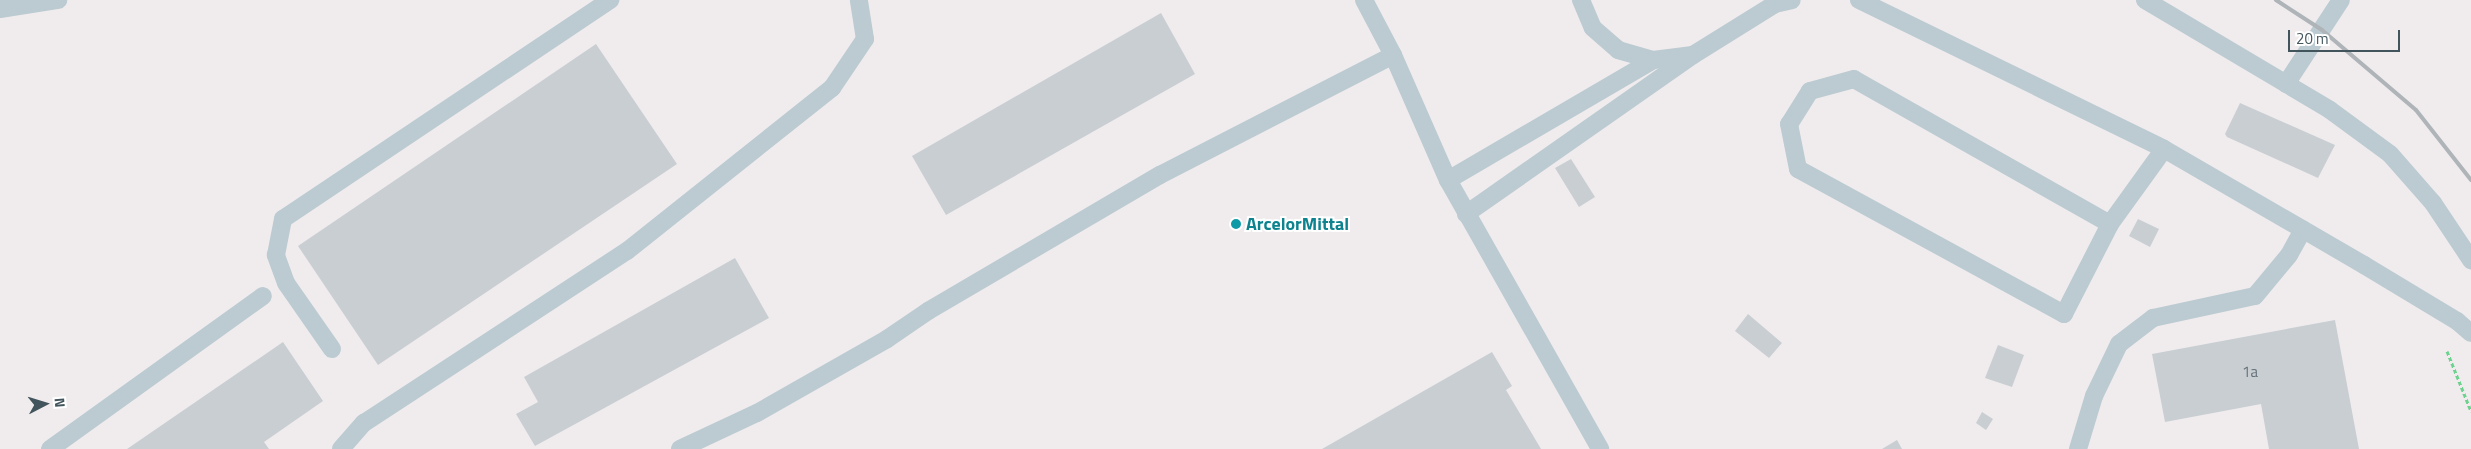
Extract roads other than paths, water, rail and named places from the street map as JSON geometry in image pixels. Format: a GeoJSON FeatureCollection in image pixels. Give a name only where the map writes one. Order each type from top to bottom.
{"type":"FeatureCollection","features":[{"type":"Feature","properties":{"kind":"lane"},"geometry":{"type":"LineString","coordinates":[[0,9],[58,0]]}},
{"type":"Feature","properties":{"kind":"lane"},"geometry":{"type":"LineString","coordinates":[[332,349],[286,283],[276,256],[283,219],[610,0]]}},
{"type":"Feature","properties":{"kind":"lane"},"geometry":{"type":"LineString","coordinates":[[341,449],[364,423],[627,251],[832,88],[865,38],[859,0]]}},
{"type":"Feature","properties":{"kind":"lane"},"geometry":{"type":"LineString","coordinates":[[1364,0],[1393,55],[1448,180],[1600,449]]}},
{"type":"Feature","properties":{"kind":"lane"},"geometry":{"type":"LineString","coordinates":[[1581,0],[1593,28],[1618,50],[1652,60],[1694,55]]}},
{"type":"Feature","properties":{"kind":"lane"},"geometry":{"type":"LineString","coordinates":[[1466,214],[1694,55],[1775,4],[1792,0]]}},
{"type":"Feature","properties":{"kind":"lane"},"geometry":{"type":"LineString","coordinates":[[1859,0],[2164,149],[2457,321],[2471,333]]}},
{"type":"Feature","properties":{"kind":"lane"},"geometry":{"type":"LineString","coordinates":[[2145,0],[2330,110],[2390,154],[2433,203],[2471,260]]}},
{"type":"Feature","properties":{"kind":"lane"},"geometry":{"type":"LineString","coordinates":[[2286,84],[2341,0]]}},
{"type":"Feature","properties":{"kind":"lane"},"geometry":{"type":"LineString","coordinates":[[680,449],[757,412],[886,339],[928,311],[1160,175],[1393,55]]}},
{"type":"Feature","properties":{"kind":"lane"},"geometry":{"type":"LineString","coordinates":[[1448,180],[1652,60]]}},
{"type":"Feature","properties":{"kind":"lane"},"geometry":{"type":"LineString","coordinates":[[2110,224],[1854,79],[1810,91],[1789,124],[1798,169],[2064,314],[2110,224],[2164,149]]}},
{"type":"Feature","properties":{"kind":"lane"},"geometry":{"type":"LineString","coordinates":[[2078,449],[2094,396],[2119,344],[2154,318],[2255,296],[2289,255],[2303,230]]}},
{"type":"Feature","properties":{"kind":"lane"},"geometry":{"type":"LineString","coordinates":[[50,449],[263,296]]}},
{"type":"Feature","properties":{"kind":"railway"},"geometry":{"type":"LineString","coordinates":[[2276,0],[2322,30],[2416,110],[2471,180]]}},
{"type":"Feature","properties":{"kind":"place","name":"ArcelorMittal"},"geometry":{"type":"Point","coordinates":[1236,224]}}]}
